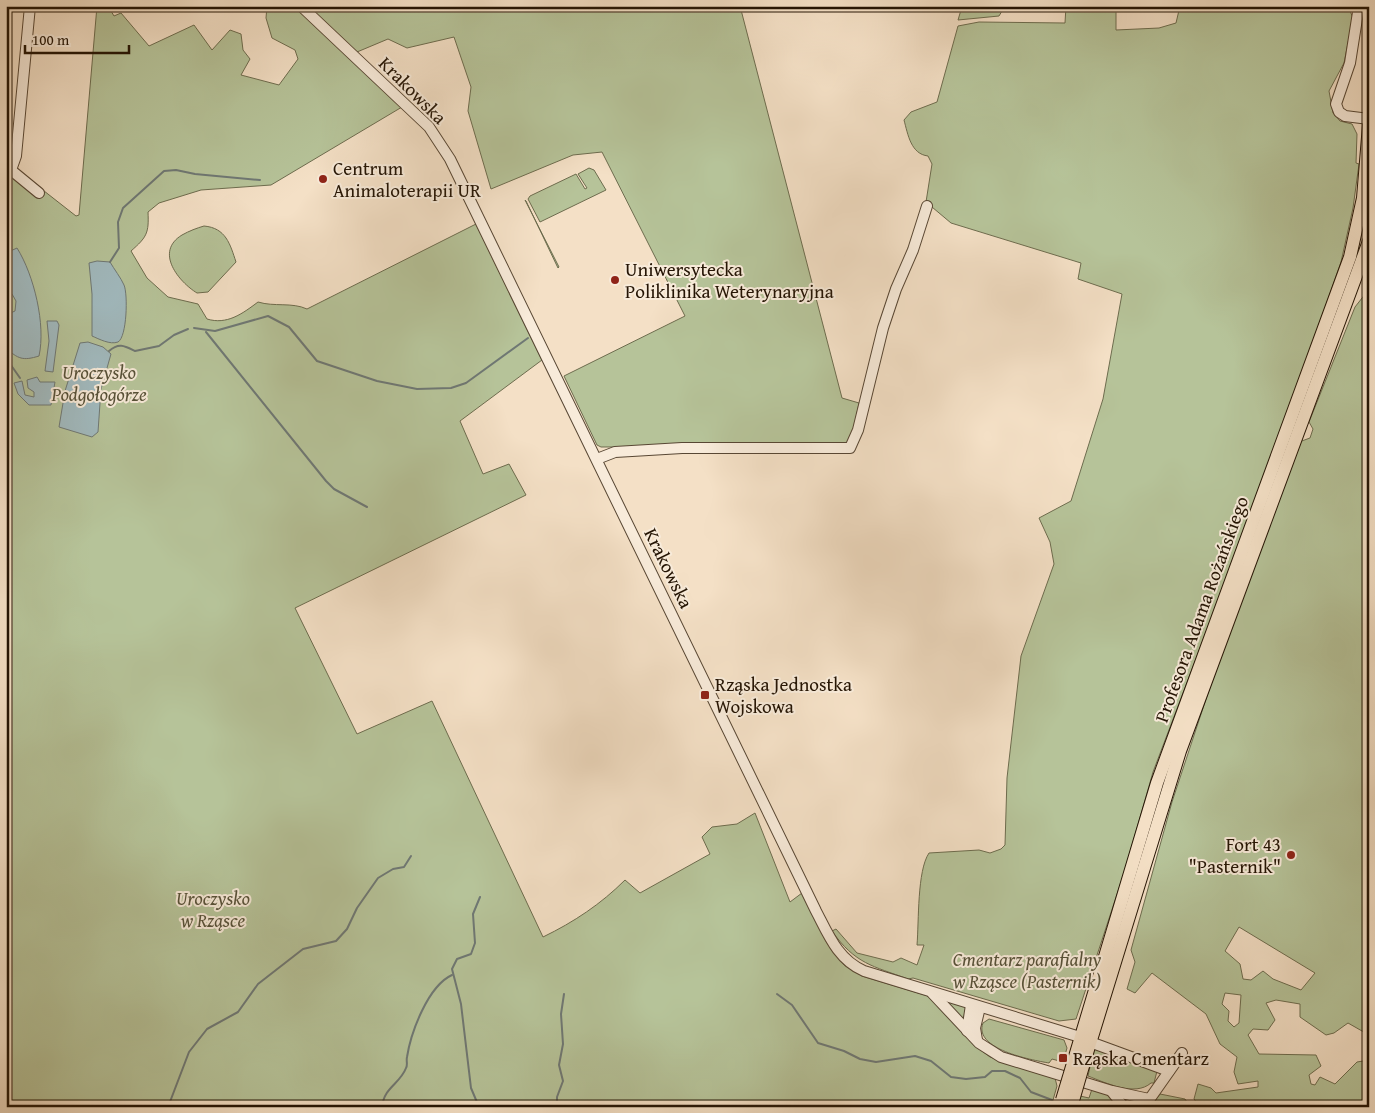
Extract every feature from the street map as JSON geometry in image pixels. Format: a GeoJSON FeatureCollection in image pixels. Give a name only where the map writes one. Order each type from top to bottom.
{"type":"FeatureCollection","features":[{"type":"Feature","properties":{"kind":"main road","name":"Profesora Adama Rożańskiego"},"geometry":{"type":"LineString","coordinates":[[1085,1040],[1157,783],[1350,257],[1364,198],[1369,125]]}},
{"type":"Feature","properties":{"kind":"main road","name":"Profesora Adama Rożańskiego"},"geometry":{"type":"LineString","coordinates":[[1066,1104],[1174,767],[1369,241]]}},
{"type":"Feature","properties":{"kind":"street"},"geometry":{"type":"LineString","coordinates":[[30,6],[16,156],[9,168],[39,193]]}},
{"type":"Feature","properties":{"kind":"street","name":"Krakowska"},"geometry":{"type":"LineString","coordinates":[[301,6],[429,127],[450,159],[832,942],[847,960],[859,969],[1085,1040],[1169,1071]]}},
{"type":"Feature","properties":{"kind":"street"},"geometry":{"type":"LineString","coordinates":[[1359,6],[1350,63],[1339,90],[1336,104],[1339,112],[1345,116],[1369,119]]}},
{"type":"Feature","properties":{"kind":"street"},"geometry":{"type":"LineString","coordinates":[[597,459],[615,452],[682,448],[850,448],[858,430],[883,328],[913,250],[927,206]]}},
{"type":"Feature","properties":{"kind":"street"},"geometry":{"type":"LineString","coordinates":[[932,992],[967,1031],[992,1052],[1006,1059],[1146,1103],[1182,1053]]}},
{"type":"Feature","properties":{"kind":"street"},"geometry":{"type":"LineString","coordinates":[[967,1031],[976,1006]]}},
{"type":"Feature","properties":{"kind":"street"},"geometry":{"type":"LineString","coordinates":[[976,1006],[974,1028],[978,1041]]}},
{"type":"Feature","properties":{"kind":"street"},"geometry":{"type":"LineString","coordinates":[[1112,1091],[1124,1107]]}},
{"type":"Feature","properties":{"kind":"green space"},"geometry":{"type":"Polygon","coordinates":[[[97,6],[108,6],[114,16],[121,13],[149,46],[194,25],[212,50],[230,30],[241,34],[243,50],[250,59],[241,75],[279,85],[298,59],[295,50],[272,38],[266,18],[267,6],[294,6],[402,107],[271,185],[201,190],[159,203],[148,212],[146,234],[141,242],[131,251],[147,278],[168,297],[198,304],[207,319],[221,321],[246,311],[258,302],[307,309],[476,224],[542,360],[460,421],[483,474],[509,464],[526,495],[295,608],[357,734],[432,701],[543,937],[587,912],[625,880],[640,893],[710,854],[702,837],[712,827],[737,824],[755,813],[790,902],[802,893],[827,943],[844,965],[862,976],[928,996],[974,1045],[990,1057],[1055,1078],[1057,1086],[1051,1107],[6,1107],[6,949],[11,913],[8,913],[6,909],[6,173],[36,195],[39,187],[76,216],[79,215],[97,6]]]}},
{"type":"Feature","properties":{"kind":"green space"},"geometry":{"type":"Polygon","coordinates":[[[308,6],[740,6],[842,398],[859,403],[851,443],[839,446],[601,447],[597,445],[564,376],[685,316],[602,152],[573,155],[491,189],[468,111],[471,87],[454,37],[407,48],[388,39],[357,52],[308,6]]]}},
{"type":"Feature","properties":{"kind":"green space"},"geometry":{"type":"Polygon","coordinates":[[[965,6],[1005,6],[999,16],[958,20],[961,10],[965,6]]]}},
{"type":"Feature","properties":{"kind":"green space","name":"Cmentarz parafialny w Rząsce (Pasternik)"},"geometry":{"type":"Polygon","coordinates":[[[1066,6],[1116,6],[1116,30],[1159,28],[1176,23],[1180,6],[1270,6],[1340,11],[1341,8],[1350,11],[1353,18],[1344,63],[1329,91],[1333,113],[1340,121],[1352,124],[1357,134],[1356,163],[1359,164],[1353,208],[1341,262],[1279,440],[1153,772],[1125,870],[1076,1019],[1059,1021],[913,978],[908,979],[875,967],[849,951],[832,931],[836,929],[857,953],[893,962],[901,958],[917,965],[924,945],[917,945],[920,884],[925,861],[929,853],[979,850],[990,853],[1001,849],[1005,845],[1007,778],[1021,656],[1054,564],[1050,542],[1039,518],[1071,501],[1103,399],[1122,294],[1078,279],[1081,263],[951,223],[926,202],[932,164],[928,156],[914,148],[904,120],[911,112],[937,102],[958,26],[979,22],[1065,23],[1066,6]]]}},
{"type":"Feature","properties":{"kind":"green space"},"geometry":{"type":"Polygon","coordinates":[[[589,168],[594,170],[606,190],[540,222],[528,199],[530,196],[576,174],[585,189],[587,188],[578,174],[589,168]]]}},
{"type":"Feature","properties":{"kind":"green space"},"geometry":{"type":"Polygon","coordinates":[[[534,218],[559,267],[558,268],[534,218]]]}},
{"type":"Feature","properties":{"kind":"green space"},"geometry":{"type":"Polygon","coordinates":[[[204,226],[217,230],[226,238],[236,262],[208,292],[197,293],[183,282],[177,274],[172,266],[170,250],[174,242],[182,235],[204,226]]]}},
{"type":"Feature","properties":{"kind":"green space"},"geometry":{"type":"Polygon","coordinates":[[[1369,283],[1369,1035],[1348,1023],[1334,1033],[1326,1035],[1300,1017],[1300,1004],[1276,1000],[1266,1003],[1275,1020],[1268,1030],[1253,1029],[1248,1035],[1259,1054],[1316,1055],[1321,1066],[1309,1075],[1311,1084],[1315,1085],[1320,1077],[1335,1084],[1357,1062],[1369,1060],[1369,1107],[1200,1107],[1194,1099],[1198,1084],[1211,1088],[1216,1093],[1258,1087],[1258,1081],[1238,1084],[1234,1072],[1237,1057],[1220,1044],[1206,1014],[1152,973],[1135,993],[1127,989],[1135,962],[1131,950],[1172,802],[1208,693],[1299,442],[1310,438],[1313,429],[1309,422],[1355,307],[1366,293],[1369,283]],[[1239,927],[1225,951],[1240,964],[1243,979],[1251,980],[1263,971],[1273,979],[1301,990],[1315,973],[1239,927]],[[1225,993],[1222,1004],[1229,1011],[1228,1021],[1234,1027],[1239,1023],[1241,995],[1225,993]]]}},
{"type":"Feature","properties":{"kind":"green space"},"geometry":{"type":"Polygon","coordinates":[[[945,1001],[966,1007],[963,1021],[945,1001]]]}},
{"type":"Feature","properties":{"kind":"green space"},"geometry":{"type":"Polygon","coordinates":[[[989,1019],[1064,1040],[1067,1048],[1063,1062],[1052,1059],[1049,1063],[1005,1052],[987,1040],[982,1032],[983,1023],[989,1019]]]}},
{"type":"Feature","properties":{"kind":"green space"},"geometry":{"type":"Polygon","coordinates":[[[1094,1048],[1157,1071],[1154,1083],[1137,1089],[1129,1089],[1088,1076],[1094,1048]]]}},
{"type":"Feature","properties":{"kind":"green space"},"geometry":{"type":"Polygon","coordinates":[[[1092,1089],[1113,1097],[1118,1107],[1077,1107],[1080,1096],[1089,1098],[1092,1089]]]}},
{"type":"Feature","properties":{"kind":"green space"},"geometry":{"type":"Polygon","coordinates":[[[1160,1094],[1185,1099],[1190,1107],[1150,1107],[1160,1094]]]}},
{"type":"Feature","properties":{"kind":"water"},"geometry":{"type":"Polygon","coordinates":[[[17,248],[29,272],[40,315],[41,344],[39,356],[25,359],[17,357],[6,348],[6,315],[15,311],[16,301],[12,294],[6,293],[6,253],[17,248]]]}},
{"type":"Feature","properties":{"kind":"water"},"geometry":{"type":"Polygon","coordinates":[[[97,261],[110,262],[123,282],[125,290],[125,324],[121,338],[115,343],[92,336],[92,294],[89,263],[97,261]]]}},
{"type":"Feature","properties":{"kind":"water"},"geometry":{"type":"Polygon","coordinates":[[[47,321],[57,321],[59,325],[53,372],[45,371],[49,341],[47,321]]]}},
{"type":"Feature","properties":{"kind":"water"},"geometry":{"type":"Polygon","coordinates":[[[88,342],[103,347],[111,354],[101,389],[98,432],[92,437],[59,427],[65,391],[80,343],[88,342]]]}},
{"type":"Feature","properties":{"kind":"water"},"geometry":{"type":"Polygon","coordinates":[[[37,377],[40,382],[55,382],[51,405],[29,405],[18,394],[14,383],[22,381],[25,395],[34,397],[34,392],[28,388],[27,380],[37,377]]]}},
{"type":"Feature","properties":{"kind":"waterway"},"geometry":{"type":"LineString","coordinates":[[110,262],[119,248],[118,222],[123,208],[164,171],[176,170],[195,174],[260,180]]}},
{"type":"Feature","properties":{"kind":"waterway"},"geometry":{"type":"LineString","coordinates":[[194,328],[215,331],[268,316],[289,327],[317,361],[377,381],[417,389],[451,388],[466,383],[528,338]]}},
{"type":"Feature","properties":{"kind":"waterway"},"geometry":{"type":"LineString","coordinates":[[109,351],[116,346],[125,346],[135,351],[159,346],[174,335],[188,329]]}},
{"type":"Feature","properties":{"kind":"waterway"},"geometry":{"type":"LineString","coordinates":[[206,332],[326,481],[334,489],[367,507]]}},
{"type":"Feature","properties":{"kind":"waterway"},"geometry":{"type":"LineString","coordinates":[[6,358],[20,378]]}},
{"type":"Feature","properties":{"kind":"waterway"},"geometry":{"type":"LineString","coordinates":[[168,1107],[189,1052],[207,1029],[238,1012],[258,984],[303,949],[336,941],[347,929],[357,908],[378,878],[393,869],[404,867],[411,856]]}},
{"type":"Feature","properties":{"kind":"waterway"},"geometry":{"type":"LineString","coordinates":[[479,1107],[471,1088],[461,1004],[452,969],[457,959],[471,954],[475,943],[473,914],[480,897]]}},
{"type":"Feature","properties":{"kind":"waterway"},"geometry":{"type":"LineString","coordinates":[[382,1107],[383,1100],[389,1090],[407,1067],[412,1035],[428,999],[435,989],[452,975]]}},
{"type":"Feature","properties":{"kind":"waterway"},"geometry":{"type":"LineString","coordinates":[[557,1107],[557,1097],[563,1081],[559,1065],[563,1044],[561,1014],[564,994]]}},
{"type":"Feature","properties":{"kind":"waterway"},"geometry":{"type":"LineString","coordinates":[[777,994],[792,1005],[818,1043],[844,1051],[860,1059],[876,1062],[915,1056],[931,1061],[951,1077],[966,1079],[985,1077],[992,1071],[1005,1071],[1020,1078],[1031,1092],[1052,1100]]}},
{"type":"Feature","properties":{"kind":"place","name":"Centrum Animaloterapii UR"},"geometry":{"type":"Point","coordinates":[323,179]}},
{"type":"Feature","properties":{"kind":"place","name":"Uniwersytecka Poliklinika Weterynaryjna"},"geometry":{"type":"Point","coordinates":[615,280]}},
{"type":"Feature","properties":{"kind":"place","name":"Rząska Jednostka Wojskowa"},"geometry":{"type":"Point","coordinates":[705,695]}},
{"type":"Feature","properties":{"kind":"place","name":"Fort 43 \"Pasternik\""},"geometry":{"type":"Point","coordinates":[1291,855]}},
{"type":"Feature","properties":{"kind":"place","name":"Rząska Cmentarz"},"geometry":{"type":"Point","coordinates":[1063,1058]}},
{"type":"Feature","properties":{"kind":"park label","name":"Uroczysko Podgołogórze"},"geometry":{"type":"Point","coordinates":[99,383]}},
{"type":"Feature","properties":{"kind":"park label","name":"Uroczysko w Rząsce"},"geometry":{"type":"Point","coordinates":[213,909]}}]}
